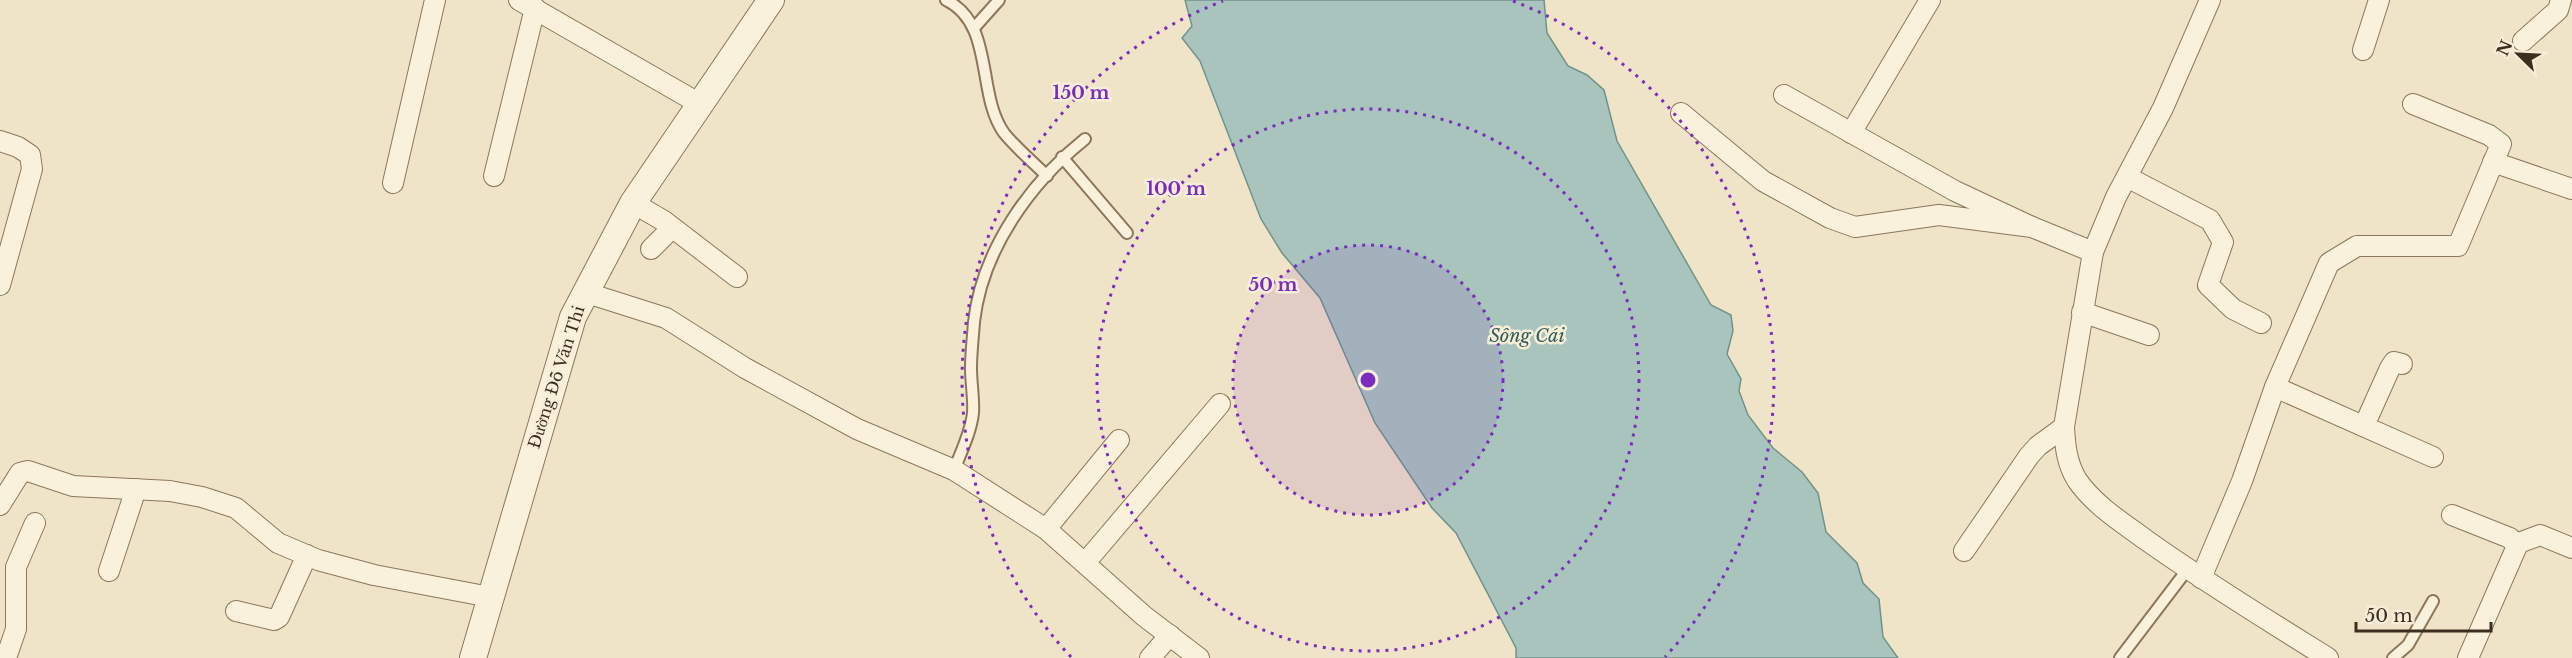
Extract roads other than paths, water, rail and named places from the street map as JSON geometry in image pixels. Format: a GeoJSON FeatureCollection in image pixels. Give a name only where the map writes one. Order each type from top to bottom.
{"type":"FeatureCollection","features":[{"type":"Feature","properties":{"kind":"street"},"geometry":{"type":"LineString","coordinates":[[393,183],[435,0]]}},
{"type":"Feature","properties":{"kind":"street","name":"Đường Đỗ Văn Thi"},"geometry":{"type":"LineString","coordinates":[[473,658],[565,340],[585,292],[633,203],[771,0]]}},
{"type":"Feature","properties":{"kind":"street"},"geometry":{"type":"LineString","coordinates":[[1851,133],[1930,0]]}},
{"type":"Feature","properties":{"kind":"street"},"geometry":{"type":"LineString","coordinates":[[2210,0],[2163,108],[2127,177],[2093,252],[2064,427],[2066,455],[2077,480],[2123,523],[2194,574],[2328,658]]}},
{"type":"Feature","properties":{"kind":"street"},"geometry":{"type":"LineString","coordinates":[[2363,50],[2379,0]]}},
{"type":"Feature","properties":{"kind":"street"},"geometry":{"type":"LineString","coordinates":[[2523,40],[2558,10],[2560,0]]}},
{"type":"Feature","properties":{"kind":"street"},"geometry":{"type":"LineString","coordinates":[[494,176],[527,4],[700,104]]}},
{"type":"Feature","properties":{"kind":"street"},"geometry":{"type":"LineString","coordinates":[[1784,95],[1955,191],[2093,252]]}},
{"type":"Feature","properties":{"kind":"street"},"geometry":{"type":"LineString","coordinates":[[2194,574],[2242,481],[2276,387],[2329,263],[2357,246],[2458,246],[2501,144],[2495,139],[2413,104]]}},
{"type":"Feature","properties":{"kind":"street"},"geometry":{"type":"LineString","coordinates":[[1681,113],[1763,181],[1830,218],[1855,228],[1939,215],[2032,227]]}},
{"type":"Feature","properties":{"kind":"street"},"geometry":{"type":"LineString","coordinates":[[0,141],[18,147],[30,155],[32,169],[0,285]]}},
{"type":"Feature","properties":{"kind":"street"},"geometry":{"type":"LineString","coordinates":[[2493,162],[2572,189]]}},
{"type":"Feature","properties":{"kind":"street"},"geometry":{"type":"LineString","coordinates":[[2127,177],[2210,219],[2223,243],[2208,285],[2233,309],[2261,323]]}},
{"type":"Feature","properties":{"kind":"street"},"geometry":{"type":"LineString","coordinates":[[633,203],[672,228],[737,277]]}},
{"type":"Feature","properties":{"kind":"street"},"geometry":{"type":"LineString","coordinates":[[651,249],[672,228]]}},
{"type":"Feature","properties":{"kind":"street"},"geometry":{"type":"LineString","coordinates":[[585,292],[666,318],[745,368],[856,429],[954,470],[1046,530],[1199,658]]}},
{"type":"Feature","properties":{"kind":"street"},"geometry":{"type":"LineString","coordinates":[[2082,312],[2149,335]]}},
{"type":"Feature","properties":{"kind":"street"},"geometry":{"type":"LineString","coordinates":[[2364,426],[2390,368],[2394,362],[2402,364]]}},
{"type":"Feature","properties":{"kind":"street"},"geometry":{"type":"LineString","coordinates":[[2276,387],[2433,457]]}},
{"type":"Feature","properties":{"kind":"street"},"geometry":{"type":"LineString","coordinates":[[1085,563],[1220,404]]}},
{"type":"Feature","properties":{"kind":"street"},"geometry":{"type":"LineString","coordinates":[[1964,551],[2029,456],[2038,446],[2064,427]]}},
{"type":"Feature","properties":{"kind":"street"},"geometry":{"type":"LineString","coordinates":[[1046,530],[1119,440]]}},
{"type":"Feature","properties":{"kind":"street"},"geometry":{"type":"LineString","coordinates":[[0,505],[20,473],[28,471],[73,486],[170,491],[202,497],[236,508],[267,536],[306,555],[374,575],[490,597]]}},
{"type":"Feature","properties":{"kind":"street"},"geometry":{"type":"LineString","coordinates":[[109,571],[135,489]]}},
{"type":"Feature","properties":{"kind":"street"},"geometry":{"type":"LineString","coordinates":[[2452,514],[2510,538],[2516,544],[2516,550],[2468,658]]}},
{"type":"Feature","properties":{"kind":"street"},"geometry":{"type":"LineString","coordinates":[[6,658],[16,629],[16,567],[35,523]]}},
{"type":"Feature","properties":{"kind":"street"},"geometry":{"type":"LineString","coordinates":[[2516,544],[2540,535],[2572,548]]}},
{"type":"Feature","properties":{"kind":"street"},"geometry":{"type":"LineString","coordinates":[[237,611],[274,620],[279,617],[306,555]]}},
{"type":"Feature","properties":{"kind":"street"},"geometry":{"type":"LineString","coordinates":[[1150,658],[1170,635]]}},
{"type":"Feature","properties":{"kind":"lane"},"geometry":{"type":"LineString","coordinates":[[974,28],[996,3],[982,0]]}},
{"type":"Feature","properties":{"kind":"lane"},"geometry":{"type":"LineString","coordinates":[[953,1],[974,28],[994,111],[1004,132],[1047,176]]}},
{"type":"Feature","properties":{"kind":"lane"},"geometry":{"type":"LineString","coordinates":[[954,470],[973,412],[970,366],[975,319],[982,284],[1004,234],[1062,158],[1085,139]]}},
{"type":"Feature","properties":{"kind":"lane"},"geometry":{"type":"LineString","coordinates":[[1062,158],[1127,233]]}},
{"type":"Feature","properties":{"kind":"lane"},"geometry":{"type":"LineString","coordinates":[[2120,658],[2194,574]]}},
{"type":"Feature","properties":{"kind":"lane"},"geometry":{"type":"LineString","coordinates":[[2393,658],[2409,645],[2433,601]]}},
{"type":"Feature","properties":{"kind":"water","name":"Sông Cái"},"geometry":{"type":"Polygon","coordinates":[[[1185,0],[1544,0],[1547,33],[1568,66],[1587,75],[1604,90],[1617,141],[1711,305],[1731,315],[1733,331],[1727,354],[1741,379],[1739,391],[1748,415],[1773,448],[1802,472],[1818,493],[1826,532],[1857,563],[1863,583],[1879,599],[1883,637],[1898,658],[1516,658],[1516,648],[1456,533],[1432,508],[1375,423],[1320,298],[1282,253],[1261,219],[1200,61],[1182,38],[1192,26],[1185,0]]]}}]}
